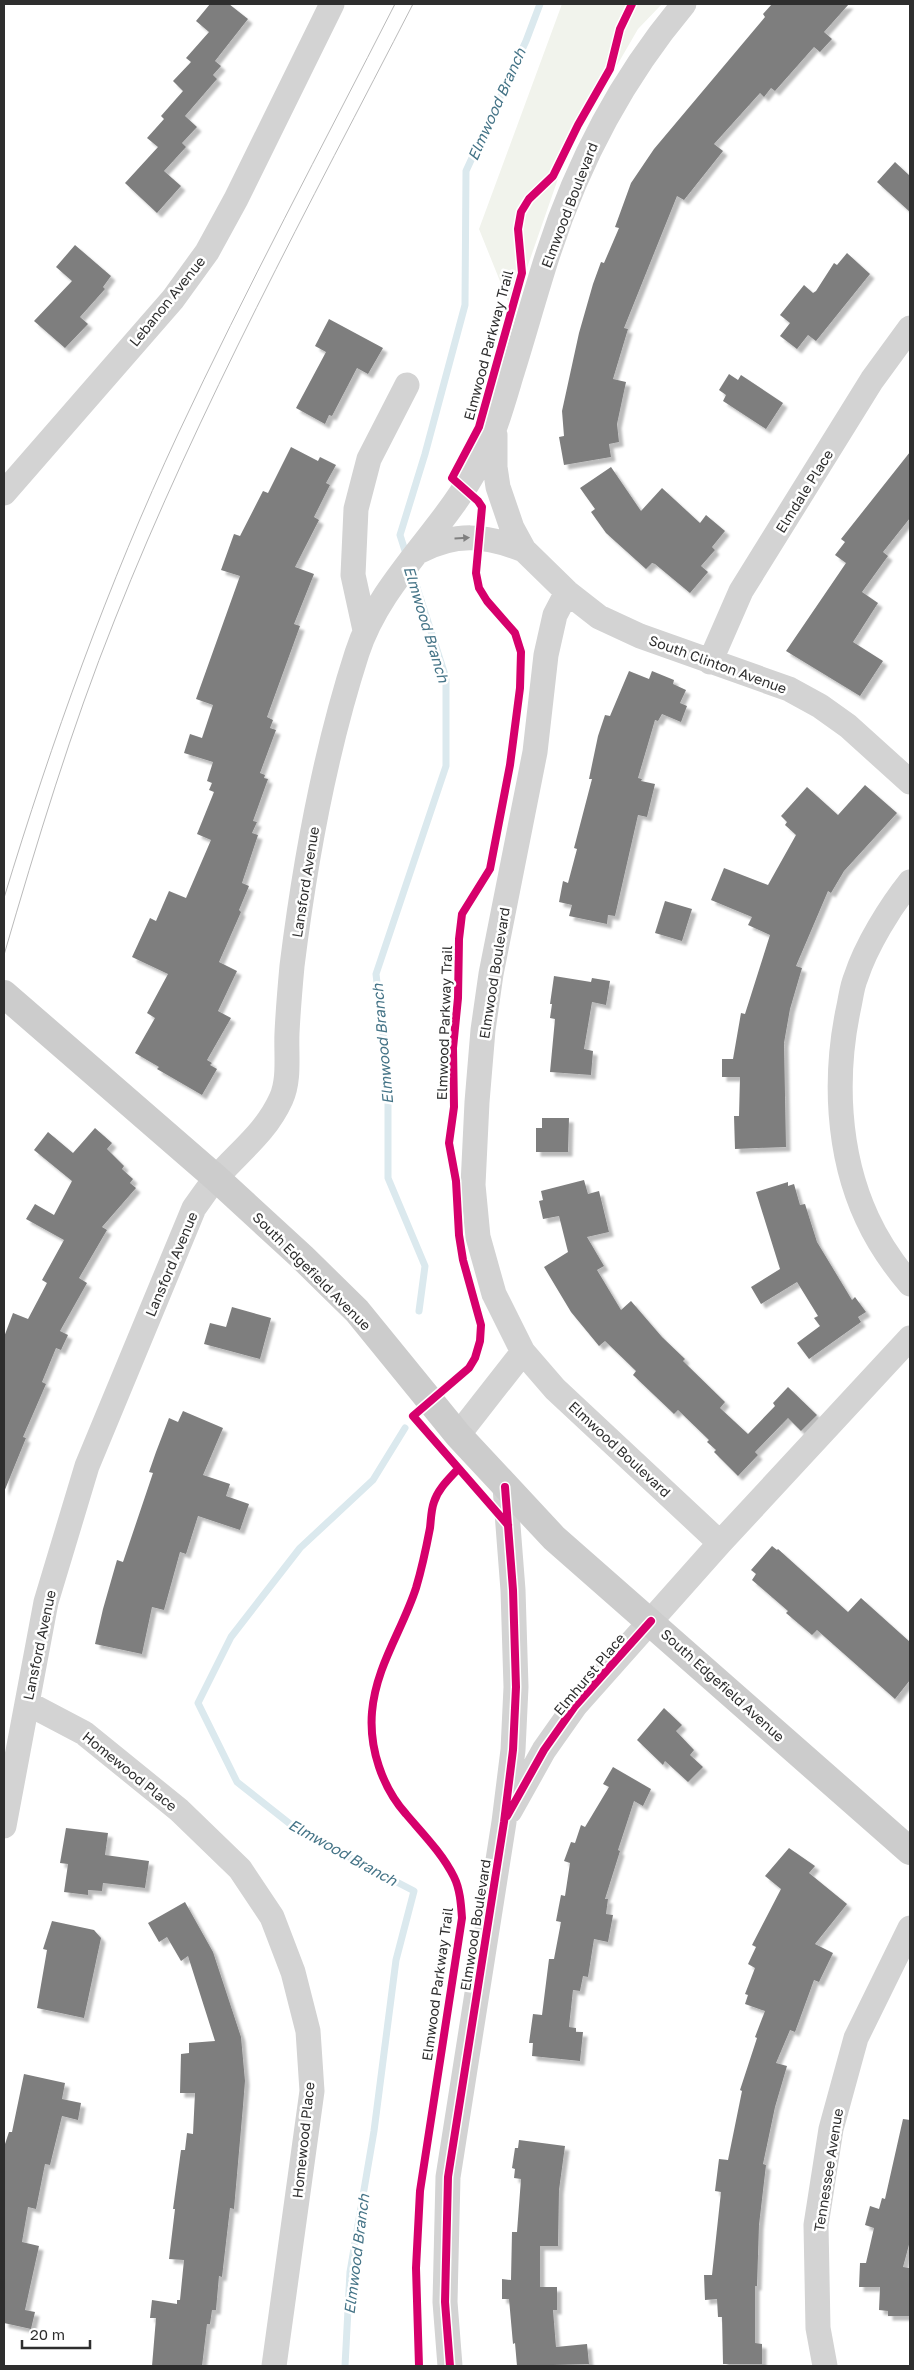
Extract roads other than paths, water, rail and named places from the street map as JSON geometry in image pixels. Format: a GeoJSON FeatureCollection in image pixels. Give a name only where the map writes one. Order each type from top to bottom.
{"type":"FeatureCollection","features":[{"type":"Feature","properties":{"kind":"street","name":"Lebanon Avenue"},"geometry":{"type":"LineString","coordinates":[[4,493],[172,299],[207,252],[236,200],[332,4]]}},
{"type":"Feature","properties":{"kind":"street","name":"Elmwood Boulevard"},"geometry":{"type":"LineString","coordinates":[[416,553],[465,489],[496,427],[549,251],[573,185],[592,143],[612,104],[636,66],[684,4]]}},
{"type":"Feature","properties":{"kind":"street","name":"Elmdale Place"},"geometry":{"type":"LineString","coordinates":[[710,662],[741,591],[872,380],[910,328]]}},
{"type":"Feature","properties":{"kind":"street"},"geometry":{"type":"LineString","coordinates":[[365,630],[353,575],[356,510],[369,459],[407,385]]}},
{"type":"Feature","properties":{"kind":"street","name":"Elmwood Boulevard"},"geometry":{"type":"LineString","coordinates":[[496,427],[495,454],[498,487],[512,528],[524,550]]}},
{"type":"Feature","properties":{"kind":"street"},"geometry":{"type":"LineString","coordinates":[[416,553],[434,544],[461,537],[493,540],[524,550]]}},
{"type":"Feature","properties":{"kind":"street","name":"South Clinton Avenue"},"geometry":{"type":"LineString","coordinates":[[524,550],[567,592],[599,617],[640,636],[790,689],[820,706],[848,726],[910,782]]}},
{"type":"Feature","properties":{"kind":"street","name":"Lansford Avenue"},"geometry":{"type":"LineString","coordinates":[[4,1826],[46,1602],[87,1466],[194,1208],[216,1178],[265,1127],[282,1096],[287,1071],[290,985],[302,886],[321,786],[356,654],[365,630],[416,553]]}},
{"type":"Feature","properties":{"kind":"street","name":"Elmwood Boulevard"},"geometry":{"type":"LineString","coordinates":[[567,592],[555,615],[546,655],[535,752],[491,974],[483,1030],[473,1185],[478,1237],[494,1294],[523,1352],[555,1389],[720,1543]]}},
{"type":"Feature","properties":{"kind":"street"},"geometry":{"type":"LineString","coordinates":[[910,882],[890,906],[856,977],[844,1030],[840,1068],[841,1116],[849,1166],[866,1217],[889,1258],[910,1284]]}},
{"type":"Feature","properties":{"kind":"street","name":"South Edgefield Avenue"},"geometry":{"type":"LineString","coordinates":[[4,994],[216,1178],[302,1257],[357,1311],[458,1435],[554,1538],[651,1621],[910,1851]]}},
{"type":"Feature","properties":{"kind":"street","name":"Elmhurst Place"},"geometry":{"type":"LineString","coordinates":[[504,1822],[544,1750],[575,1706],[720,1543],[910,1338]]}},
{"type":"Feature","properties":{"kind":"street"},"geometry":{"type":"LineString","coordinates":[[458,1435],[523,1352]]}},
{"type":"Feature","properties":{"kind":"street","name":"Elmwood Boulevard"},"geometry":{"type":"LineString","coordinates":[[450,2366],[445,2302],[448,2177],[504,1822],[513,1750],[516,1687],[513,1590],[505,1487]]}},
{"type":"Feature","properties":{"kind":"street","name":"Homewood Place"},"geometry":{"type":"LineString","coordinates":[[27,1703],[84,1733],[179,1810],[240,1869],[272,1917],[293,1972],[308,2031],[312,2091],[274,2366]]}},
{"type":"Feature","properties":{"kind":"street","name":"Tennessee Avenue"},"geometry":{"type":"LineString","coordinates":[[825,2366],[818,2328],[816,2224],[831,2129],[856,2038],[910,1928]]}},
{"type":"Feature","properties":{"kind":"waterway","name":"Elmwood Branch"},"geometry":{"type":"LineString","coordinates":[[407,557],[400,535],[425,454],[465,305],[466,171],[526,41],[540,4]]}},
{"type":"Feature","properties":{"kind":"waterway","name":"Elmwood Branch"},"geometry":{"type":"LineString","coordinates":[[411,569],[446,678],[446,766],[376,974],[388,1078],[388,1178],[425,1266],[419,1311]]}},
{"type":"Feature","properties":{"kind":"waterway","name":"Elmwood Branch"},"geometry":{"type":"LineString","coordinates":[[345,2366],[350,2272],[374,2131],[396,1960],[414,1891],[299,1831],[237,1782],[198,1703],[231,1637],[300,1548],[373,1480],[405,1428]]}},
{"type":"Feature","properties":{"kind":"tram line"},"geometry":{"type":"LineString","coordinates":[[4,898],[22,839],[83,663],[152,491],[230,326],[395,4]]}},
{"type":"Feature","properties":{"kind":"tram line"},"geometry":{"type":"LineString","coordinates":[[4,955],[69,744],[99,660],[148,540],[182,462],[256,308],[413,4]]}}]}
